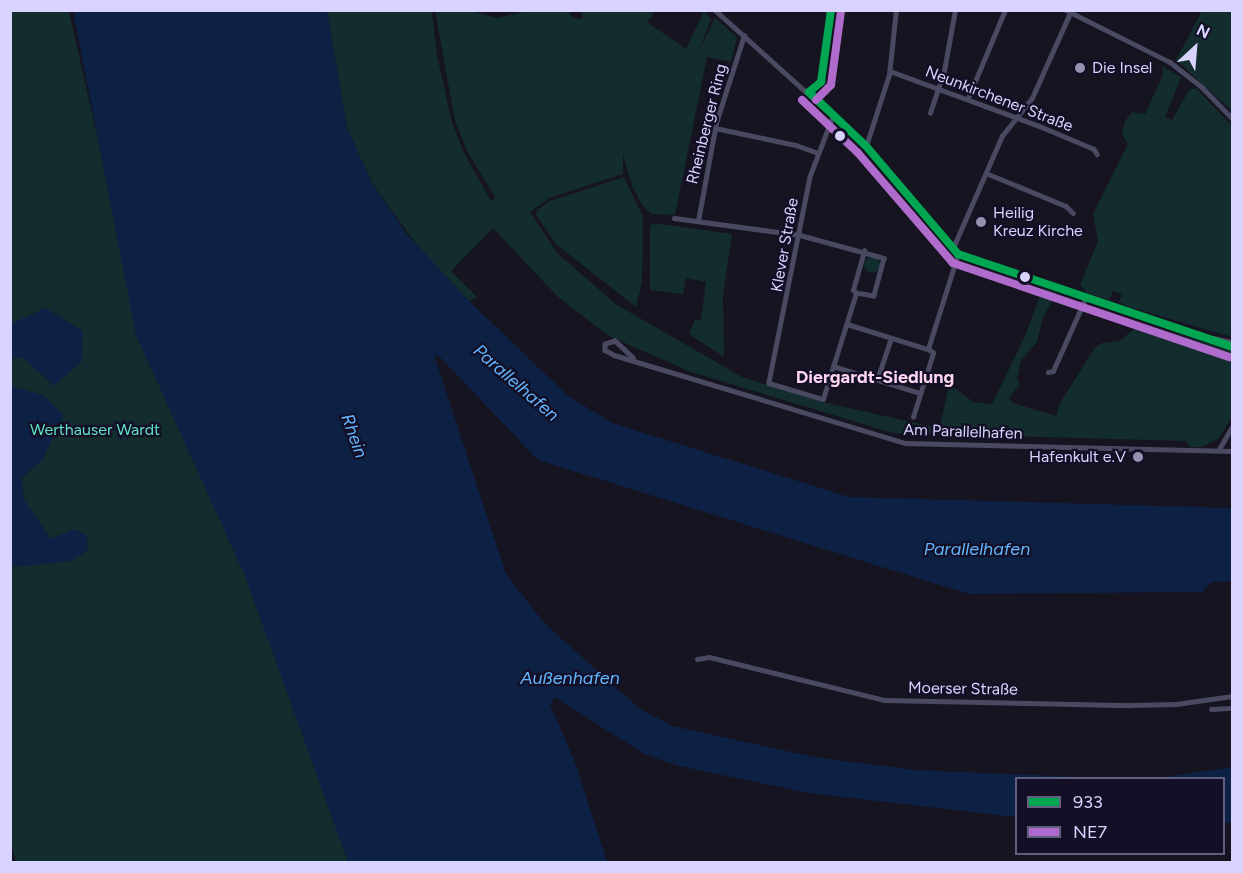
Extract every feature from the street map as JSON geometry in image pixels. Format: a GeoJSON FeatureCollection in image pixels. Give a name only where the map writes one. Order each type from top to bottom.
{"type":"FeatureCollection","features":[{"type":"Feature","properties":{"kind":"street"},"geometry":{"type":"LineString","coordinates":[[715,10],[834,114],[866,146],[958,254],[1233,347]]}},
{"type":"Feature","properties":{"kind":"street"},"geometry":{"type":"LineString","coordinates":[[809,92],[821,82],[831,10]]}},
{"type":"Feature","properties":{"kind":"street"},"geometry":{"type":"LineString","coordinates":[[866,146],[890,71],[896,10]]}},
{"type":"Feature","properties":{"kind":"street"},"geometry":{"type":"LineString","coordinates":[[930,113],[955,10]]}},
{"type":"Feature","properties":{"kind":"street"},"geometry":{"type":"LineString","coordinates":[[968,98],[1005,10]]}},
{"type":"Feature","properties":{"kind":"street"},"geometry":{"type":"LineString","coordinates":[[953,248],[1002,136],[1032,98],[1068,12],[1079,13],[1170,62],[1202,87],[1233,118]]}},
{"type":"Feature","properties":{"kind":"street","name":"Rheinberger Ring"},"geometry":{"type":"LineString","coordinates":[[698,221],[715,128],[744,34]]}},
{"type":"Feature","properties":{"kind":"street","name":"Neunkirchener Straße"},"geometry":{"type":"LineString","coordinates":[[890,71],[1017,117],[1094,149],[1097,154]]}},
{"type":"Feature","properties":{"kind":"street","name":"Klever Straße"},"geometry":{"type":"LineString","coordinates":[[833,366],[823,399],[769,382],[818,153],[834,114]]}},
{"type":"Feature","properties":{"kind":"street"},"geometry":{"type":"LineString","coordinates":[[715,128],[796,145],[818,153]]}},
{"type":"Feature","properties":{"kind":"street"},"geometry":{"type":"LineString","coordinates":[[986,173],[1066,206],[1073,213]]}},
{"type":"Feature","properties":{"kind":"street"},"geometry":{"type":"LineString","coordinates":[[674,218],[800,235],[885,260],[874,296],[856,293]]}},
{"type":"Feature","properties":{"kind":"street"},"geometry":{"type":"LineString","coordinates":[[864,252],[853,290],[856,293],[833,366],[920,393]]}},
{"type":"Feature","properties":{"kind":"street"},"geometry":{"type":"LineString","coordinates":[[928,349],[958,254]]}},
{"type":"Feature","properties":{"kind":"street"},"geometry":{"type":"LineString","coordinates":[[1048,372],[1053,370],[1086,297]]}},
{"type":"Feature","properties":{"kind":"street"},"geometry":{"type":"LineString","coordinates":[[847,324],[928,349],[933,353],[913,417]]}},
{"type":"Feature","properties":{"kind":"street"},"geometry":{"type":"LineString","coordinates":[[1195,334],[1233,342]]}},
{"type":"Feature","properties":{"kind":"street"},"geometry":{"type":"LineString","coordinates":[[877,380],[891,338]]}},
{"type":"Feature","properties":{"kind":"street","name":"Am Parallelhafen"},"geometry":{"type":"LineString","coordinates":[[633,358],[615,341],[605,344],[607,352],[633,358],[906,443],[1233,451]]}},
{"type":"Feature","properties":{"kind":"street"},"geometry":{"type":"LineString","coordinates":[[1218,451],[1233,428]]}},
{"type":"Feature","properties":{"kind":"street","name":"Moerser Straße"},"geometry":{"type":"LineString","coordinates":[[697,659],[709,657],[884,700],[1131,705],[1176,704],[1233,696]]}},
{"type":"Feature","properties":{"kind":"street"},"geometry":{"type":"LineString","coordinates":[[1211,709],[1233,708]]}},
{"type":"Feature","properties":{"kind":"green space","name":"Werthauser Wardt"},"geometry":{"type":"Polygon","coordinates":[[[10,11],[69,11],[108,185],[353,862],[16,862],[10,840],[10,11]]]}},
{"type":"Feature","properties":{"kind":"green space"},"geometry":{"type":"Polygon","coordinates":[[[327,11],[432,11],[437,56],[452,122],[464,153],[491,201],[495,197],[467,151],[455,121],[435,11],[471,11],[497,18],[528,11],[568,11],[573,18],[583,19],[581,11],[655,11],[647,22],[686,49],[704,11],[711,19],[698,53],[715,18],[737,37],[731,62],[707,57],[675,215],[652,214],[643,206],[632,186],[623,154],[623,174],[549,198],[530,212],[558,254],[617,305],[742,377],[822,402],[929,426],[941,422],[948,389],[955,388],[973,402],[992,404],[1025,336],[1043,288],[1057,293],[1043,317],[1037,342],[1021,360],[1017,379],[1020,384],[1009,398],[1013,403],[1056,416],[1060,403],[1094,349],[1102,343],[1119,341],[1137,327],[1156,328],[1232,351],[1232,417],[1218,439],[1202,447],[1190,447],[1186,441],[893,433],[691,372],[609,336],[558,297],[493,228],[451,271],[477,297],[469,301],[424,255],[372,183],[347,128],[327,11]]]}},
{"type":"Feature","properties":{"kind":"green space"},"geometry":{"type":"Polygon","coordinates":[[[1202,11],[1232,11],[1232,111],[1176,60],[1202,11]]]}},
{"type":"Feature","properties":{"kind":"green space"},"geometry":{"type":"Polygon","coordinates":[[[1162,66],[1181,77],[1165,117],[1172,120],[1189,90],[1196,88],[1232,126],[1232,337],[1129,307],[1119,302],[1122,295],[1113,291],[1109,300],[1087,293],[1080,285],[1098,241],[1093,214],[1128,144],[1122,134],[1125,121],[1132,112],[1145,114],[1163,75],[1162,66]]]}},
{"type":"Feature","properties":{"kind":"green space"},"geometry":{"type":"Polygon","coordinates":[[[624,177],[643,217],[642,282],[636,307],[557,245],[536,215],[537,210],[550,201],[624,177]]]}},
{"type":"Feature","properties":{"kind":"green space"},"geometry":{"type":"Polygon","coordinates":[[[654,223],[732,234],[723,295],[724,357],[689,334],[695,320],[701,320],[706,282],[686,278],[683,294],[650,290],[650,226],[654,223]]]}},
{"type":"Feature","properties":{"kind":"green space"},"geometry":{"type":"Polygon","coordinates":[[[872,257],[880,265],[872,273],[864,265],[872,257]]]}},
{"type":"Feature","properties":{"kind":"water"},"geometry":{"type":"Polygon","coordinates":[[[73,11],[327,11],[347,128],[372,183],[406,233],[469,301],[567,395],[612,423],[849,497],[1232,508],[1232,581],[1211,582],[1202,592],[969,594],[538,460],[439,356],[434,355],[506,574],[544,623],[640,709],[672,726],[814,757],[915,770],[1078,777],[1015,777],[1015,817],[808,793],[679,766],[644,754],[555,697],[550,704],[576,765],[607,862],[348,862],[245,576],[136,335],[73,11]]]}},
{"type":"Feature","properties":{"kind":"water"},"geometry":{"type":"Polygon","coordinates":[[[45,308],[83,331],[82,361],[54,386],[22,357],[11,359],[11,324],[45,308]]]}},
{"type":"Feature","properties":{"kind":"water"},"geometry":{"type":"Polygon","coordinates":[[[10,386],[43,395],[64,415],[42,460],[22,478],[24,500],[51,539],[74,529],[87,536],[88,550],[70,561],[14,567],[11,561],[10,386]]]}},
{"type":"Feature","properties":{"kind":"water"},"geometry":{"type":"Polygon","coordinates":[[[1232,767],[1232,823],[1225,823],[1225,777],[1165,777],[1232,767]]]}},
{"type":"Feature","properties":{"kind":"transit line","name":"933"},"geometry":{"type":"LineString","coordinates":[[809,92],[821,82],[831,10]]}},
{"type":"Feature","properties":{"kind":"transit line","name":"NE7"},"geometry":{"type":"LineString","coordinates":[[816,100],[831,85],[841,11]]}},
{"type":"Feature","properties":{"kind":"transit line","name":"933"},"geometry":{"type":"LineString","coordinates":[[809,92],[866,146],[958,254],[1232,347]]}},
{"type":"Feature","properties":{"kind":"transit line","name":"NE7"},"geometry":{"type":"LineString","coordinates":[[802,100],[858,153],[953,263],[1229,357]]}},
{"type":"Feature","properties":{"kind":"place","name":"Die Insel"},"geometry":{"type":"Point","coordinates":[1080,68]}},
{"type":"Feature","properties":{"kind":"place","name":"Heilig Kreuz Kirche"},"geometry":{"type":"Point","coordinates":[981,222]}},
{"type":"Feature","properties":{"kind":"place","name":"Hafenkult e.V"},"geometry":{"type":"Point","coordinates":[1138,457]}},
{"type":"Feature","properties":{"kind":"district","name":"Diergardt-Siedlung"},"geometry":{"type":"Point","coordinates":[875,377]}},
{"type":"Feature","properties":{"kind":"water label","name":"Parallelhafen"},"geometry":{"type":"Point","coordinates":[516,383]}},
{"type":"Feature","properties":{"kind":"water label","name":"Rhein"},"geometry":{"type":"Point","coordinates":[354,436]}},
{"type":"Feature","properties":{"kind":"water label","name":"Parallelhafen"},"geometry":{"type":"Point","coordinates":[977,549]}},
{"type":"Feature","properties":{"kind":"water label","name":"Außenhafen"},"geometry":{"type":"Point","coordinates":[570,678]}}]}
